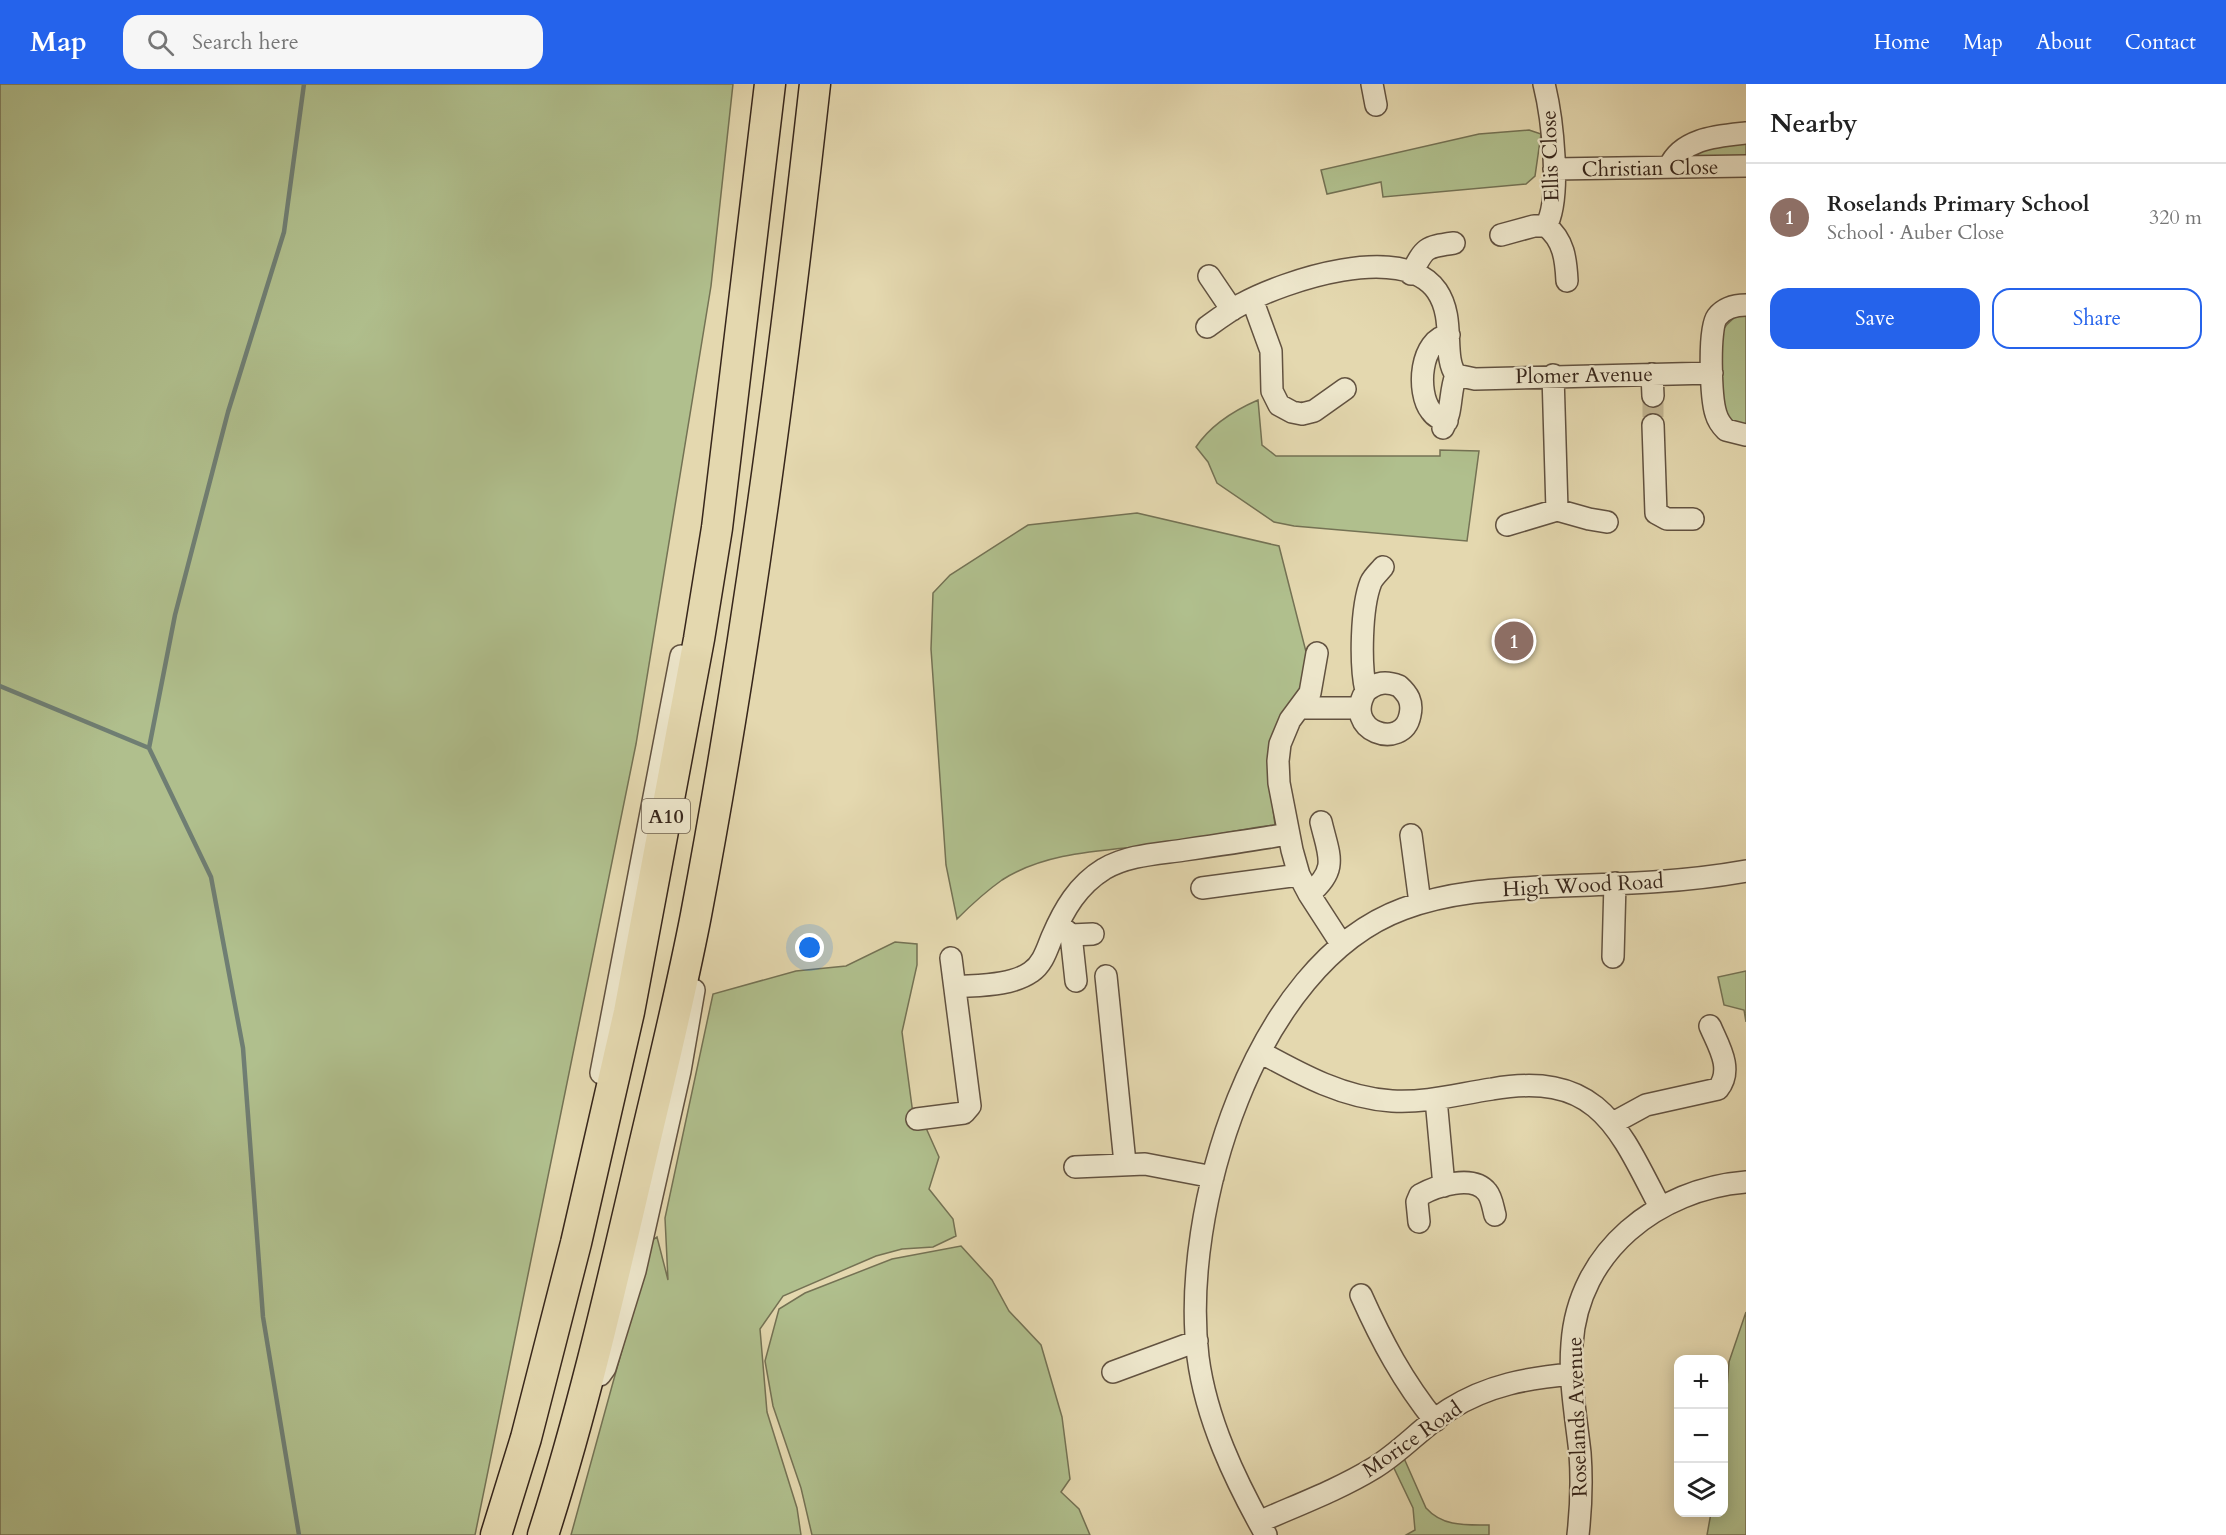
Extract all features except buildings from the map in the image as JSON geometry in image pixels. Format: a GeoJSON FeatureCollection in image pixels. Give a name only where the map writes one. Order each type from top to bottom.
{"type":"FeatureCollection","features":[{"type":"Feature","properties":{"kind":"highway","name":"A10"},"geometry":{"type":"LineString","coordinates":[[496,1535],[526,1438],[576,1243],[630,1012],[697,651],[717,528],[770,84]]}},
{"type":"Feature","properties":{"kind":"highway","name":"A10"},"geometry":{"type":"LineString","coordinates":[[543,1535],[583,1399],[671,1035],[696,914],[767,480],[795,270],[816,84]]}},
{"type":"Feature","properties":{"kind":"street"},"geometry":{"type":"LineString","coordinates":[[1372,84],[1376,105]]}},
{"type":"Feature","properties":{"kind":"street","name":"Ellis Close"},"geometry":{"type":"LineString","coordinates":[[1544,84],[1550,114],[1554,169],[1552,210],[1546,226]]}},
{"type":"Feature","properties":{"kind":"street"},"geometry":{"type":"LineString","coordinates":[[1669,167],[1677,154],[1700,141],[1746,133]]}},
{"type":"Feature","properties":{"kind":"street","name":"Christian Close"},"geometry":{"type":"LineString","coordinates":[[1554,169],[1746,166]]}},
{"type":"Feature","properties":{"kind":"street","name":"Ellis Close"},"geometry":{"type":"LineString","coordinates":[[1501,235],[1534,226],[1546,226],[1553,232],[1562,248],[1567,281]]}},
{"type":"Feature","properties":{"kind":"street"},"geometry":{"type":"LineString","coordinates":[[1411,274],[1427,248],[1441,243],[1454,243]]}},
{"type":"Feature","properties":{"kind":"street"},"geometry":{"type":"LineString","coordinates":[[1207,327],[1252,299],[1300,280],[1341,270],[1383,268],[1425,279],[1443,301],[1448,317],[1449,335],[1450,362],[1456,375],[1450,413],[1445,425],[1430,410],[1424,392],[1424,363],[1432,344],[1438,338],[1449,335]]}},
{"type":"Feature","properties":{"kind":"street"},"geometry":{"type":"LineString","coordinates":[[1209,276],[1232,310]]}},
{"type":"Feature","properties":{"kind":"street"},"geometry":{"type":"LineString","coordinates":[[1252,299],[1271,351],[1272,391],[1279,405],[1302,414],[1314,411],[1345,389]]}},
{"type":"Feature","properties":{"kind":"street"},"geometry":{"type":"LineString","coordinates":[[1746,305],[1730,307],[1718,315],[1712,330],[1713,400],[1720,424],[1733,433],[1746,435]]}},
{"type":"Feature","properties":{"kind":"street","name":"Plomer Avenue"},"geometry":{"type":"LineString","coordinates":[[1456,375],[1475,379],[1553,375],[1712,373]]}},
{"type":"Feature","properties":{"kind":"street"},"geometry":{"type":"LineString","coordinates":[[1652,374],[1653,396]]}},
{"type":"Feature","properties":{"kind":"street"},"geometry":{"type":"LineString","coordinates":[[1553,375],[1557,510]]}},
{"type":"Feature","properties":{"kind":"street"},"geometry":{"type":"LineString","coordinates":[[1653,425],[1656,513],[1667,519],[1693,519]]}},
{"type":"Feature","properties":{"kind":"street"},"geometry":{"type":"LineString","coordinates":[[1507,525],[1557,510],[1607,522]]}},
{"type":"Feature","properties":{"kind":"street"},"geometry":{"type":"LineString","coordinates":[[1300,708],[1363,699],[1366,598],[1372,579],[1383,567]]}},
{"type":"Feature","properties":{"kind":"street"},"geometry":{"type":"LineString","coordinates":[[1317,653],[1310,693],[1286,728],[1278,753],[1279,783],[1288,834],[1299,875],[1342,945]]}},
{"type":"Feature","properties":{"kind":"street"},"geometry":{"type":"LineString","coordinates":[[1309,894],[1324,881],[1329,867],[1321,822]]}},
{"type":"Feature","properties":{"kind":"street"},"geometry":{"type":"LineString","coordinates":[[1076,981],[1065,930],[1068,905],[1078,890],[1099,873],[1116,863],[1144,856],[1288,834]]}},
{"type":"Feature","properties":{"kind":"street"},"geometry":{"type":"LineString","coordinates":[[1411,835],[1420,903]]}},
{"type":"Feature","properties":{"kind":"street","name":"High Wood Road"},"geometry":{"type":"LineString","coordinates":[[1262,1529],[1224,1449],[1210,1411],[1201,1376],[1197,1341],[1197,1270],[1206,1204],[1232,1114],[1260,1052],[1303,987],[1342,945],[1375,922],[1420,903],[1456,894],[1493,890],[1694,878],[1746,871]]}},
{"type":"Feature","properties":{"kind":"street"},"geometry":{"type":"LineString","coordinates":[[1202,888],[1299,875]]}},
{"type":"Feature","properties":{"kind":"street"},"geometry":{"type":"LineString","coordinates":[[1613,957],[1614,883]]}},
{"type":"Feature","properties":{"kind":"street"},"geometry":{"type":"LineString","coordinates":[[1065,930],[1093,934]]}},
{"type":"Feature","properties":{"kind":"street"},"geometry":{"type":"LineString","coordinates":[[955,987],[1019,978],[1032,972],[1065,930]]}},
{"type":"Feature","properties":{"kind":"street"},"geometry":{"type":"LineString","coordinates":[[917,1119],[964,1113],[970,1106],[951,958]]}},
{"type":"Feature","properties":{"kind":"street"},"geometry":{"type":"LineString","coordinates":[[1106,976],[1125,1163]]}},
{"type":"Feature","properties":{"kind":"street"},"geometry":{"type":"LineString","coordinates":[[1613,1123],[1646,1105],[1718,1089],[1724,1080],[1725,1066],[1721,1050],[1710,1026]]}},
{"type":"Feature","properties":{"kind":"street"},"geometry":{"type":"LineString","coordinates":[[1260,1052],[1318,1082],[1355,1095],[1395,1101],[1436,1100],[1504,1087],[1552,1088],[1587,1100],[1613,1123],[1660,1207]]}},
{"type":"Feature","properties":{"kind":"street"},"geometry":{"type":"LineString","coordinates":[[1436,1100],[1444,1186]]}},
{"type":"Feature","properties":{"kind":"street"},"geometry":{"type":"LineString","coordinates":[[1075,1167],[1125,1163],[1156,1165],[1213,1177]]}},
{"type":"Feature","properties":{"kind":"street"},"geometry":{"type":"LineString","coordinates":[[1419,1222],[1418,1198],[1424,1193],[1461,1182],[1482,1187],[1490,1196],[1494,1215]]}},
{"type":"Feature","properties":{"kind":"street","name":"Roselands Avenue"},"geometry":{"type":"LineString","coordinates":[[1578,1535],[1580,1457],[1572,1374],[1573,1332],[1580,1299],[1586,1284],[1603,1257],[1638,1221],[1660,1207],[1703,1190],[1746,1182]]}},
{"type":"Feature","properties":{"kind":"street"},"geometry":{"type":"LineString","coordinates":[[1361,1295],[1389,1354],[1416,1396],[1435,1420]]}},
{"type":"Feature","properties":{"kind":"street"},"geometry":{"type":"LineString","coordinates":[[1113,1372],[1197,1341]]}},
{"type":"Feature","properties":{"kind":"street","name":"Morice Road"},"geometry":{"type":"LineString","coordinates":[[1262,1529],[1376,1467],[1450,1410],[1498,1386],[1520,1380],[1572,1374]]}},
{"type":"Feature","properties":{"kind":"green space"},"geometry":{"type":"Polygon","coordinates":[[[0,84],[733,84],[711,286],[636,744],[475,1535],[0,1535],[0,84]]]}},
{"type":"Feature","properties":{"kind":"green space"},"geometry":{"type":"Polygon","coordinates":[[[1529,130],[1541,134],[1535,176],[1526,184],[1383,197],[1381,182],[1327,194],[1321,170],[1479,134],[1529,130]]]}},
{"type":"Feature","properties":{"kind":"green space"},"geometry":{"type":"Polygon","coordinates":[[[1746,141],[1746,158],[1691,159],[1699,149],[1746,141]]]}},
{"type":"Feature","properties":{"kind":"green space"},"geometry":{"type":"Polygon","coordinates":[[[1746,312],[1746,428],[1727,420],[1721,400],[1722,331],[1732,319],[1746,312]]]}},
{"type":"Feature","properties":{"kind":"green space"},"geometry":{"type":"Polygon","coordinates":[[[1258,400],[1262,445],[1276,456],[1440,456],[1440,450],[1479,451],[1467,541],[1294,526],[1274,522],[1217,483],[1208,462],[1196,447],[1208,432],[1224,419],[1258,400]]]}},
{"type":"Feature","properties":{"kind":"green space"},"geometry":{"type":"Polygon","coordinates":[[[1137,513],[1279,546],[1314,683],[1270,743],[1268,770],[1275,825],[1162,844],[1059,857],[1020,870],[1002,880],[957,919],[946,865],[931,649],[933,593],[950,575],[1028,525],[1137,513]]]}},
{"type":"Feature","properties":{"kind":"green space"},"geometry":{"type":"Polygon","coordinates":[[[895,942],[917,944],[917,965],[902,1032],[915,1129],[926,1128],[939,1157],[929,1189],[953,1219],[956,1236],[933,1247],[902,1249],[876,1256],[783,1296],[760,1329],[767,1412],[797,1508],[801,1535],[571,1535],[631,1317],[648,1243],[657,1237],[668,1280],[665,1218],[713,994],[796,971],[846,966],[895,942]]]}},
{"type":"Feature","properties":{"kind":"green space"},"geometry":{"type":"Polygon","coordinates":[[[1746,971],[1746,1022],[1744,1010],[1724,1005],[1718,977],[1746,971]]]}},
{"type":"Feature","properties":{"kind":"green space"},"geometry":{"type":"Polygon","coordinates":[[[961,1246],[992,1280],[1009,1311],[1041,1345],[1062,1417],[1070,1479],[1061,1492],[1079,1509],[1090,1535],[812,1535],[801,1488],[773,1406],[765,1361],[779,1309],[805,1293],[892,1259],[961,1246]]]}},
{"type":"Feature","properties":{"kind":"green space"},"geometry":{"type":"Polygon","coordinates":[[[1746,1312],[1746,1535],[1707,1535],[1710,1517],[1728,1517],[1729,1362],[1746,1312]]]}},
{"type":"Feature","properties":{"kind":"green space"},"geometry":{"type":"Polygon","coordinates":[[[1403,1456],[1426,1508],[1447,1522],[1489,1525],[1489,1535],[1406,1535],[1415,1530],[1413,1508],[1392,1464],[1403,1456]]]}},
{"type":"Feature","properties":{"kind":"waterway"},"geometry":{"type":"LineString","coordinates":[[299,1535],[263,1317],[243,1048],[211,877],[149,748],[175,615],[228,412],[284,232],[304,84]]}},
{"type":"Feature","properties":{"kind":"waterway"},"geometry":{"type":"LineString","coordinates":[[0,686],[149,748]]}},
{"type":"Feature","properties":{"kind":"tunnel"},"geometry":{"type":"LineString","coordinates":[[1653,396],[1653,425]]}},
{"type":"Feature","properties":{"kind":"place","name":"Roselands Primary School"},"geometry":{"type":"Point","coordinates":[1514,641]}}]}
